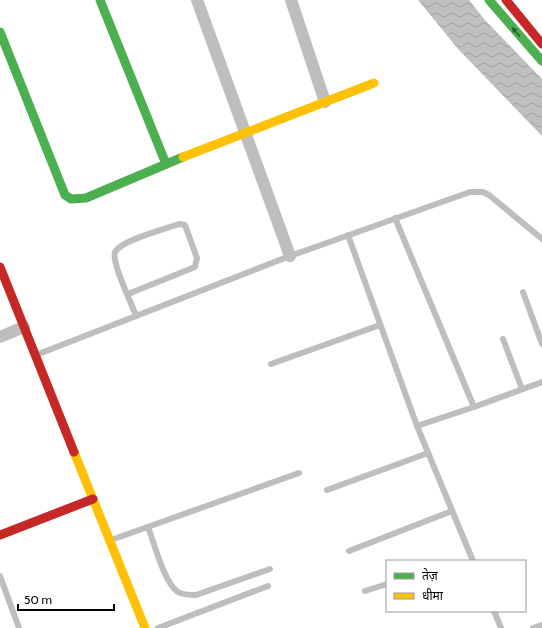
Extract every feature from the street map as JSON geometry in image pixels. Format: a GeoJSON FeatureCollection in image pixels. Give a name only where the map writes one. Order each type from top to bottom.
{"type":"FeatureCollection","features":[{"type":"Feature","properties":{"kind":"street"},"geometry":{"type":"LineString","coordinates":[[100,0],[166,164]]}},
{"type":"Feature","properties":{"kind":"street"},"geometry":{"type":"LineString","coordinates":[[197,0],[290,256]]}},
{"type":"Feature","properties":{"kind":"street"},"geometry":{"type":"LineString","coordinates":[[291,0],[325,102]]}},
{"type":"Feature","properties":{"kind":"street"},"geometry":{"type":"LineString","coordinates":[[489,0],[542,61]]}},
{"type":"Feature","properties":{"kind":"street"},"geometry":{"type":"LineString","coordinates":[[506,0],[542,44]]}},
{"type":"Feature","properties":{"kind":"street"},"geometry":{"type":"LineString","coordinates":[[0,32],[66,195],[71,199],[86,198],[246,132],[374,83]]}},
{"type":"Feature","properties":{"kind":"street"},"geometry":{"type":"LineString","coordinates":[[0,267],[146,628]]}},
{"type":"Feature","properties":{"kind":"street"},"geometry":{"type":"LineString","coordinates":[[0,337],[24,327]]}},
{"type":"Feature","properties":{"kind":"street"},"geometry":{"type":"LineString","coordinates":[[0,535],[93,499]]}},
{"type":"Feature","properties":{"kind":"lane"},"geometry":{"type":"LineString","coordinates":[[36,355],[290,256],[460,195],[483,192],[542,239]]}},
{"type":"Feature","properties":{"kind":"lane"},"geometry":{"type":"LineString","coordinates":[[395,218],[474,407]]}},
{"type":"Feature","properties":{"kind":"lane"},"geometry":{"type":"LineString","coordinates":[[128,294],[195,267],[197,258],[185,225],[179,224],[124,243],[115,252],[114,260],[136,316]]}},
{"type":"Feature","properties":{"kind":"lane"},"geometry":{"type":"LineString","coordinates":[[348,235],[417,426],[473,560]]}},
{"type":"Feature","properties":{"kind":"lane"},"geometry":{"type":"LineString","coordinates":[[523,292],[542,344]]}},
{"type":"Feature","properties":{"kind":"lane"},"geometry":{"type":"LineString","coordinates":[[271,364],[380,324]]}},
{"type":"Feature","properties":{"kind":"lane"},"geometry":{"type":"LineString","coordinates":[[503,339],[522,389]]}},
{"type":"Feature","properties":{"kind":"lane"},"geometry":{"type":"LineString","coordinates":[[417,426],[542,382]]}},
{"type":"Feature","properties":{"kind":"lane"},"geometry":{"type":"LineString","coordinates":[[327,490],[428,453]]}},
{"type":"Feature","properties":{"kind":"lane"},"geometry":{"type":"LineString","coordinates":[[110,541],[299,473]]}},
{"type":"Feature","properties":{"kind":"lane"},"geometry":{"type":"LineString","coordinates":[[349,551],[452,511]]}},
{"type":"Feature","properties":{"kind":"lane"},"geometry":{"type":"LineString","coordinates":[[148,527],[167,576],[177,591],[183,594],[196,595],[270,569]]}},
{"type":"Feature","properties":{"kind":"lane"},"geometry":{"type":"LineString","coordinates":[[0,576],[19,628]]}},
{"type":"Feature","properties":{"kind":"lane"},"geometry":{"type":"LineString","coordinates":[[365,591],[386,584]]}},
{"type":"Feature","properties":{"kind":"lane"},"geometry":{"type":"LineString","coordinates":[[158,628],[268,586]]}},
{"type":"Feature","properties":{"kind":"lane"},"geometry":{"type":"LineString","coordinates":[[494,612],[501,628]]}},
{"type":"Feature","properties":{"kind":"lane"},"geometry":{"type":"LineString","coordinates":[[533,628],[542,625]]}},
{"type":"Feature","properties":{"kind":"water"},"geometry":{"type":"Polygon","coordinates":[[[418,0],[469,0],[484,19],[542,79],[542,136],[459,50],[418,0]]]}},
{"type":"Feature","properties":{"kind":"traffic: fast"},"geometry":{"type":"LineString","coordinates":[[100,0],[166,164]]}},
{"type":"Feature","properties":{"kind":"traffic: fast"},"geometry":{"type":"LineString","coordinates":[[489,0],[542,61]]}},
{"type":"Feature","properties":{"kind":"traffic: fast"},"geometry":{"type":"LineString","coordinates":[[0,32],[65,195],[71,199],[86,198],[183,157]]}},
{"type":"Feature","properties":{"kind":"traffic: slow"},"geometry":{"type":"LineString","coordinates":[[183,157],[374,83]]}},
{"type":"Feature","properties":{"kind":"traffic: slow"},"geometry":{"type":"LineString","coordinates":[[74,452],[145,628]]}},
{"type":"Feature","properties":{"kind":"traffic: jam"},"geometry":{"type":"LineString","coordinates":[[506,0],[542,44]]}},
{"type":"Feature","properties":{"kind":"traffic: jam"},"geometry":{"type":"LineString","coordinates":[[0,267],[74,452]]}},
{"type":"Feature","properties":{"kind":"traffic: jam"},"geometry":{"type":"LineString","coordinates":[[0,535],[93,499]]}}]}
